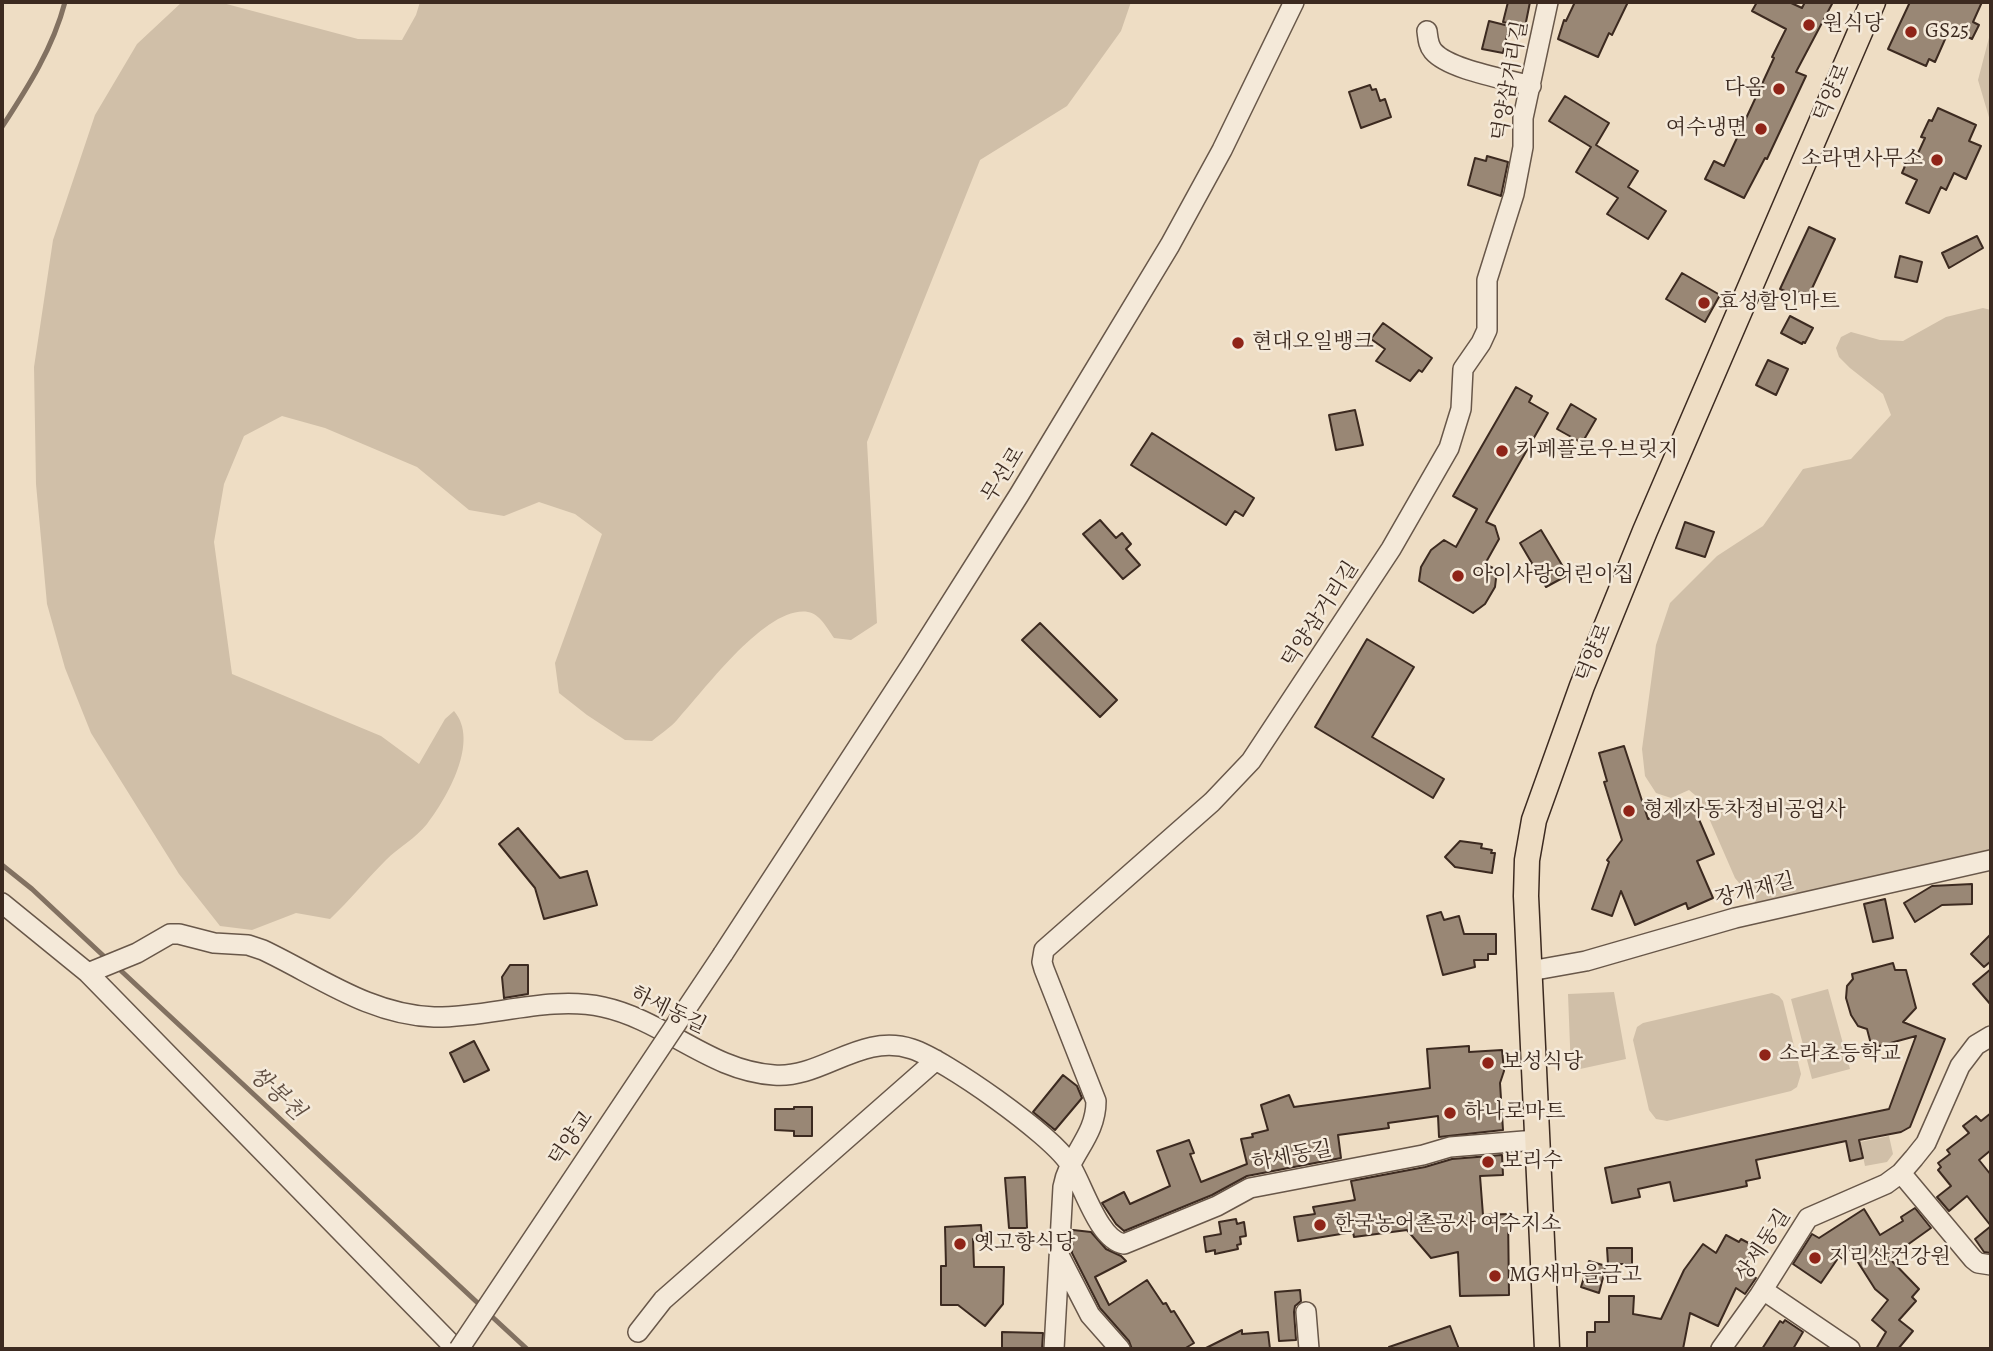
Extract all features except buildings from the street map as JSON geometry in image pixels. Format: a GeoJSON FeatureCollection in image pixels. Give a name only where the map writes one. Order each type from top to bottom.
{"type":"FeatureCollection","features":[{"type":"Feature","properties":{"kind":"main road","name":"덕양로"},"geometry":{"type":"LineString","coordinates":[[1548,1349],[1536,1140],[1526,875],[1529,843],[1542,794],[1582,686],[1645,531],[1873,2]]}},
{"type":"Feature","properties":{"kind":"street","name":"무선로"},"geometry":{"type":"LineString","coordinates":[[723,954],[997,529],[1170,245],[1222,150],[1294,2]]}},
{"type":"Feature","properties":{"kind":"street","name":"덕양삼거리길"},"geometry":{"type":"LineString","coordinates":[[1070,1164],[1089,1135],[1096,1101],[1044,969],[1044,950],[1212,802],[1251,761],[1391,549],[1449,448],[1461,409],[1463,369],[1487,330],[1487,281],[1514,194],[1523,147],[1523,118],[1548,2]]}},
{"type":"Feature","properties":{"kind":"street"},"geometry":{"type":"LineString","coordinates":[[1427,31],[1429,44],[1440,57],[1530,91]]}},
{"type":"Feature","properties":{"kind":"street"},"geometry":{"type":"LineString","coordinates":[[1984,862],[1991,879]]}},
{"type":"Feature","properties":{"kind":"street","name":"장개재길"},"geometry":{"type":"LineString","coordinates":[[1530,971],[1586,961],[1735,918],[1984,862]]}},
{"type":"Feature","properties":{"kind":"street"},"geometry":{"type":"LineString","coordinates":[[2,903],[92,972],[458,1349]]}},
{"type":"Feature","properties":{"kind":"street","name":"하세동길"},"geometry":{"type":"LineString","coordinates":[[92,972],[137,953],[170,934],[180,934],[214,943],[248,945],[274,955],[383,1009],[417,1015],[466,1015],[567,1004],[601,1006],[656,1026],[714,1059],[743,1071],[761,1074],[778,1076],[806,1071],[851,1051],[880,1047],[909,1048],[936,1060],[963,1077],[1045,1137],[1070,1164],[1104,1230],[1114,1240],[1124,1244],[1217,1206],[1250,1188],[1423,1155],[1450,1147],[1536,1140]]}},
{"type":"Feature","properties":{"kind":"street","name":"덕양교"},"geometry":{"type":"LineString","coordinates":[[458,1349],[723,954]]}},
{"type":"Feature","properties":{"kind":"street","name":"상세동길"},"geometry":{"type":"LineString","coordinates":[[1721,1349],[1763,1290],[1808,1218],[1886,1184],[1901,1173],[1926,1143],[1964,1059],[1976,1045],[1991,1036]]}},
{"type":"Feature","properties":{"kind":"street"},"geometry":{"type":"LineString","coordinates":[[638,1332],[663,1300],[936,1060]]}},
{"type":"Feature","properties":{"kind":"street"},"geometry":{"type":"LineString","coordinates":[[1054,1349],[1063,1187],[1070,1164]]}},
{"type":"Feature","properties":{"kind":"street"},"geometry":{"type":"LineString","coordinates":[[1901,1173],[1973,1259],[1978,1263],[1991,1265]]}},
{"type":"Feature","properties":{"kind":"street"},"geometry":{"type":"LineString","coordinates":[[1060,1256],[1090,1315],[1119,1349]]}},
{"type":"Feature","properties":{"kind":"street"},"geometry":{"type":"LineString","coordinates":[[1763,1290],[1850,1349]]}},
{"type":"Feature","properties":{"kind":"street"},"geometry":{"type":"LineString","coordinates":[[1306,1312],[1309,1349]]}},
{"type":"Feature","properties":{"kind":"shaded area"},"geometry":{"type":"Polygon","coordinates":[[[182,2],[219,2],[358,39],[402,40],[420,2],[1131,2],[1121,31],[1067,106],[980,160],[867,442],[877,623],[851,640],[834,638],[820,618],[812,613],[791,613],[755,635],[719,671],[674,723],[652,741],[625,740],[559,693],[555,663],[602,534],[575,514],[539,502],[504,516],[469,510],[417,467],[325,428],[282,416],[244,436],[224,484],[214,542],[232,674],[381,736],[419,764],[445,719],[454,711],[461,723],[464,738],[458,769],[443,800],[427,824],[386,860],[330,919],[296,913],[252,930],[220,926],[179,874],[91,733],[65,668],[47,604],[36,484],[34,367],[53,240],[95,115],[137,44],[182,2]]]}},
{"type":"Feature","properties":{"kind":"shaded area"},"geometry":{"type":"Polygon","coordinates":[[[1991,30],[1991,124],[1978,80],[1991,30]]]}},
{"type":"Feature","properties":{"kind":"shaded area"},"geometry":{"type":"Polygon","coordinates":[[[1983,308],[1991,310],[1991,860],[1763,912],[1735,878],[1701,800],[1689,790],[1671,798],[1656,793],[1645,776],[1642,749],[1656,645],[1670,603],[1717,556],[1763,526],[1803,469],[1851,459],[1891,415],[1883,394],[1839,357],[1836,348],[1841,337],[1851,332],[1880,340],[1903,341],[1946,317],[1983,308]]]}},
{"type":"Feature","properties":{"kind":"shaded area"},"geometry":{"type":"Polygon","coordinates":[[[1828,989],[1850,1069],[1812,1079],[1791,999],[1828,989]]]}},
{"type":"Feature","properties":{"kind":"shaded area"},"geometry":{"type":"Polygon","coordinates":[[[1614,992],[1626,1059],[1571,1071],[1568,994],[1614,992]]]}},
{"type":"Feature","properties":{"kind":"shaded area"},"geometry":{"type":"Polygon","coordinates":[[[1772,993],[1783,1001],[1801,1074],[1797,1087],[1791,1091],[1667,1121],[1656,1119],[1649,1110],[1633,1040],[1637,1027],[1643,1023],[1772,993]]]}},
{"type":"Feature","properties":{"kind":"shaded area"},"geometry":{"type":"Polygon","coordinates":[[[1889,1136],[1893,1154],[1887,1162],[1865,1166],[1860,1142],[1889,1136]]]}},
{"type":"Feature","properties":{"kind":"waterway","name":"쌍봉천"},"geometry":{"type":"LineString","coordinates":[[2,127],[47,51],[65,2]]}},
{"type":"Feature","properties":{"kind":"waterway","name":"쌍봉천"},"geometry":{"type":"LineString","coordinates":[[2,865],[32,889],[109,961]]}},
{"type":"Feature","properties":{"kind":"waterway","name":"쌍봉천"},"geometry":{"type":"LineString","coordinates":[[117,967],[481,1306]]}},
{"type":"Feature","properties":{"kind":"waterway","name":"쌍봉천"},"geometry":{"type":"LineString","coordinates":[[488,1313],[527,1349]]}},
{"type":"Feature","properties":{"kind":"place","name":"원식당"},"geometry":{"type":"Point","coordinates":[1809,25]}},
{"type":"Feature","properties":{"kind":"place","name":"GS25"},"geometry":{"type":"Point","coordinates":[1911,32]}},
{"type":"Feature","properties":{"kind":"place","name":"다옴"},"geometry":{"type":"Point","coordinates":[1779,89]}},
{"type":"Feature","properties":{"kind":"place","name":"여수냉면"},"geometry":{"type":"Point","coordinates":[1761,129]}},
{"type":"Feature","properties":{"kind":"place","name":"소라면사무소"},"geometry":{"type":"Point","coordinates":[1937,160]}},
{"type":"Feature","properties":{"kind":"place","name":"효성할인마트"},"geometry":{"type":"Point","coordinates":[1704,303]}},
{"type":"Feature","properties":{"kind":"place","name":"현대오일뱅크"},"geometry":{"type":"Point","coordinates":[1238,343]}},
{"type":"Feature","properties":{"kind":"place","name":"카페플로우브릿지"},"geometry":{"type":"Point","coordinates":[1502,451]}},
{"type":"Feature","properties":{"kind":"place","name":"아이사랑어린이집"},"geometry":{"type":"Point","coordinates":[1458,576]}},
{"type":"Feature","properties":{"kind":"place","name":"형제자동차정비공업사"},"geometry":{"type":"Point","coordinates":[1629,811]}},
{"type":"Feature","properties":{"kind":"place","name":"소라초등학교"},"geometry":{"type":"Point","coordinates":[1765,1055]}},
{"type":"Feature","properties":{"kind":"place","name":"보성식당"},"geometry":{"type":"Point","coordinates":[1488,1063]}},
{"type":"Feature","properties":{"kind":"place","name":"하나로마트"},"geometry":{"type":"Point","coordinates":[1450,1113]}},
{"type":"Feature","properties":{"kind":"place","name":"보리수"},"geometry":{"type":"Point","coordinates":[1488,1162]}},
{"type":"Feature","properties":{"kind":"place","name":"한국농어촌공사 여수지소"},"geometry":{"type":"Point","coordinates":[1320,1225]}},
{"type":"Feature","properties":{"kind":"place","name":"옛고향식당"},"geometry":{"type":"Point","coordinates":[960,1244]}},
{"type":"Feature","properties":{"kind":"place","name":"지리산건강원"},"geometry":{"type":"Point","coordinates":[1815,1258]}},
{"type":"Feature","properties":{"kind":"place","name":"MG새마을금고"},"geometry":{"type":"Point","coordinates":[1495,1276]}}]}
